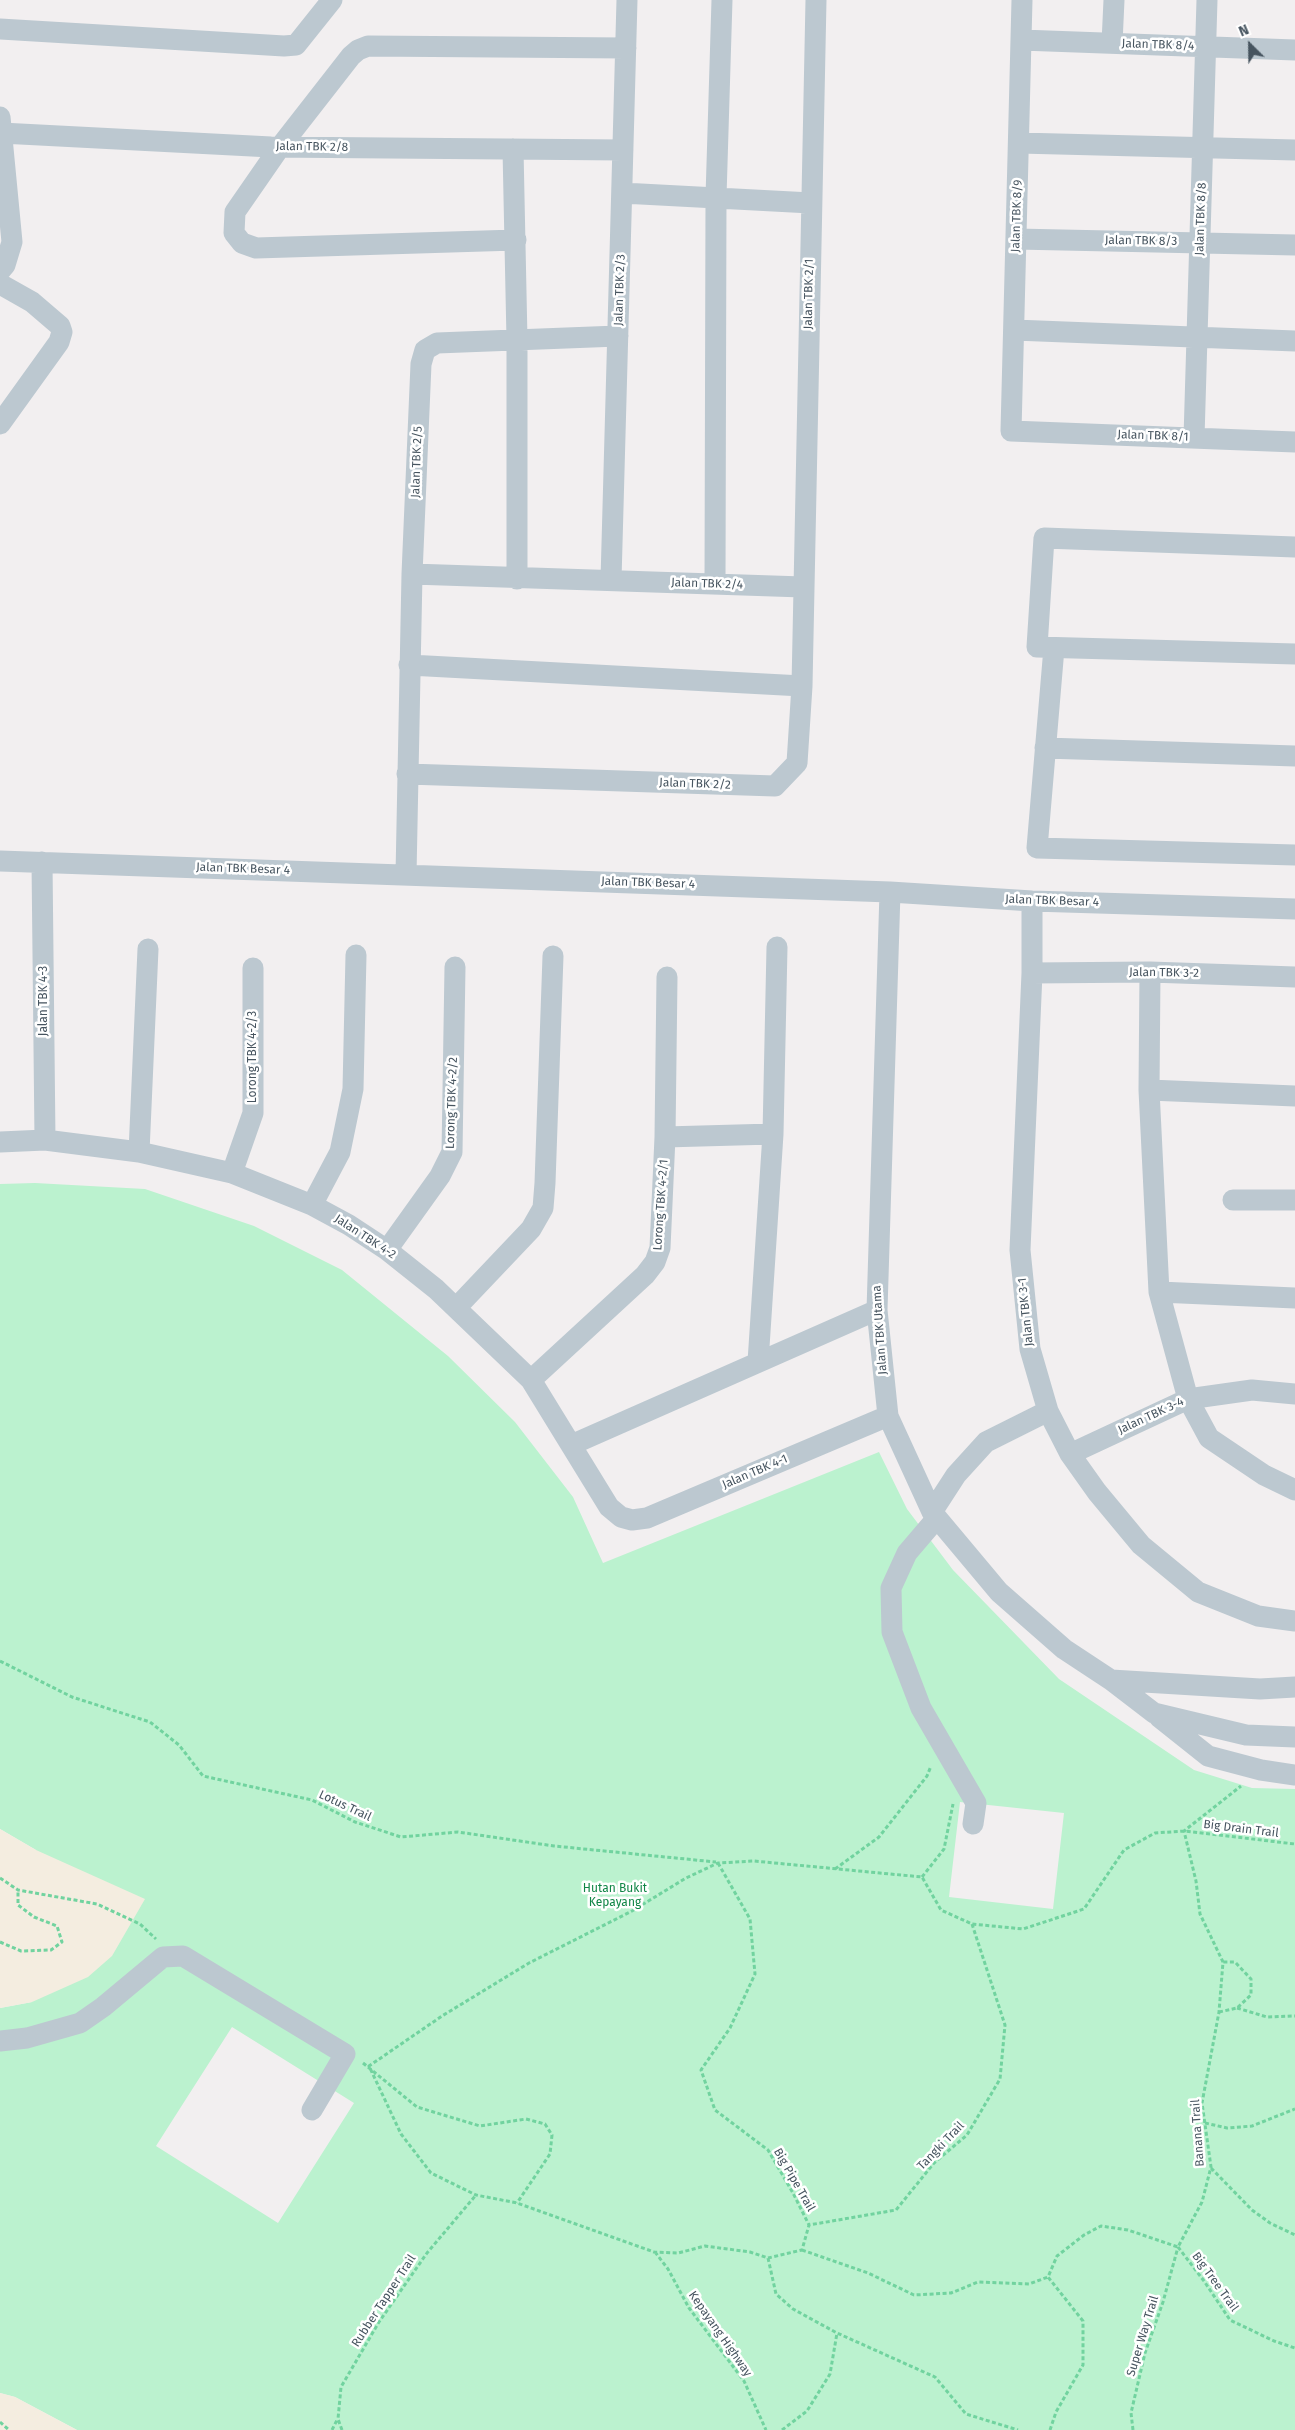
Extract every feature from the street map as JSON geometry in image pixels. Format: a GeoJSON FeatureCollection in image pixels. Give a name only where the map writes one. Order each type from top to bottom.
{"type":"FeatureCollection","features":[{"type":"Feature","properties":{"kind":"street"},"geometry":{"type":"LineString","coordinates":[[0,29],[284,46],[296,45],[330,6],[332,0]]}},
{"type":"Feature","properties":{"kind":"street","name":"Jalan TBK 2/3"},"geometry":{"type":"LineString","coordinates":[[611,580],[628,0]]}},
{"type":"Feature","properties":{"kind":"street"},"geometry":{"type":"LineString","coordinates":[[715,584],[716,197],[722,0]]}},
{"type":"Feature","properties":{"kind":"street","name":"Jalan TBK 2/1"},"geometry":{"type":"LineString","coordinates":[[803,587],[816,0]]}},
{"type":"Feature","properties":{"kind":"street","name":"Jalan TBK 8/9"},"geometry":{"type":"LineString","coordinates":[[1011,431],[1022,0]]}},
{"type":"Feature","properties":{"kind":"street"},"geometry":{"type":"LineString","coordinates":[[1112,43],[1114,0]]}},
{"type":"Feature","properties":{"kind":"street","name":"Jalan TBK 8/8"},"geometry":{"type":"LineString","coordinates":[[1194,438],[1207,0]]}},
{"type":"Feature","properties":{"kind":"street","name":"Jalan TBK 8/4"},"geometry":{"type":"LineString","coordinates":[[1021,40],[1295,50]]}},
{"type":"Feature","properties":{"kind":"street"},"geometry":{"type":"LineString","coordinates":[[516,240],[256,248],[242,243],[234,234],[235,212],[268,146],[350,56],[358,50],[368,46],[626,48]]}},
{"type":"Feature","properties":{"kind":"street"},"geometry":{"type":"LineString","coordinates":[[0,272],[5,265],[12,242],[1,125]]}},
{"type":"Feature","properties":{"kind":"street","name":"Jalan TBK 2/8"},"geometry":{"type":"LineString","coordinates":[[1,125],[268,146],[624,150]]}},
{"type":"Feature","properties":{"kind":"street"},"geometry":{"type":"LineString","coordinates":[[1019,143],[1295,150]]}},
{"type":"Feature","properties":{"kind":"street"},"geometry":{"type":"LineString","coordinates":[[513,149],[517,340],[517,579]]}},
{"type":"Feature","properties":{"kind":"street"},"geometry":{"type":"LineString","coordinates":[[622,193],[811,203]]}},
{"type":"Feature","properties":{"kind":"street","name":"Jalan TBK 8/3"},"geometry":{"type":"LineString","coordinates":[[1016,240],[1295,245]]}},
{"type":"Feature","properties":{"kind":"street"},"geometry":{"type":"LineString","coordinates":[[0,284],[32,302],[60,326],[62,332],[58,342],[0,424]]}},
{"type":"Feature","properties":{"kind":"street"},"geometry":{"type":"LineString","coordinates":[[1014,330],[1295,340]]}},
{"type":"Feature","properties":{"kind":"street"},"geometry":{"type":"LineString","coordinates":[[517,340],[618,336]]}},
{"type":"Feature","properties":{"kind":"street","name":"Jalan TBK 2/5"},"geometry":{"type":"LineString","coordinates":[[406,875],[409,664],[420,364],[426,350],[437,343],[517,340]]}},
{"type":"Feature","properties":{"kind":"street","name":"Jalan TBK 8/1"},"geometry":{"type":"LineString","coordinates":[[1011,431],[1295,442]]}},
{"type":"Feature","properties":{"kind":"street"},"geometry":{"type":"LineString","coordinates":[[1295,546],[1044,538],[1037,647],[1295,654]]}},
{"type":"Feature","properties":{"kind":"street","name":"Jalan TBK 2/4"},"geometry":{"type":"LineString","coordinates":[[412,574],[517,579],[611,580],[803,587]]}},
{"type":"Feature","properties":{"kind":"street","name":"Jalan TBK 2/2"},"geometry":{"type":"LineString","coordinates":[[407,774],[776,786],[797,763],[802,686],[803,587]]}},
{"type":"Feature","properties":{"kind":"street"},"geometry":{"type":"LineString","coordinates":[[1054,648],[1037,848],[1295,855]]}},
{"type":"Feature","properties":{"kind":"street"},"geometry":{"type":"LineString","coordinates":[[409,664],[802,686]]}},
{"type":"Feature","properties":{"kind":"street"},"geometry":{"type":"LineString","coordinates":[[1046,748],[1295,756]]}},
{"type":"Feature","properties":{"kind":"street","name":"Jalan TBK Besar 4"},"geometry":{"type":"LineString","coordinates":[[0,861],[890,892],[1032,901],[1295,909]]}},
{"type":"Feature","properties":{"kind":"street","name":"Jalan TBK 4-3"},"geometry":{"type":"LineString","coordinates":[[42,862],[45,1140]]}},
{"type":"Feature","properties":{"kind":"street","name":"Jalan TBK Utama"},"geometry":{"type":"LineString","coordinates":[[890,892],[877,1310],[888,1416],[934,1516],[999,1592],[1064,1649],[1111,1680],[1208,1756],[1261,1770],[1295,1775]]}},
{"type":"Feature","properties":{"kind":"street","name":"Jalan TBK 3-1"},"geometry":{"type":"LineString","coordinates":[[1032,901],[1032,973],[1020,1250],[1030,1349],[1048,1411],[1070,1454],[1097,1492],[1141,1545],[1198,1592],[1258,1616],[1295,1621]]}},
{"type":"Feature","properties":{"kind":"street"},"geometry":{"type":"LineString","coordinates":[[758,1362],[773,1134],[778,947]]}},
{"type":"Feature","properties":{"kind":"street"},"geometry":{"type":"LineString","coordinates":[[139,1152],[148,949]]}},
{"type":"Feature","properties":{"kind":"street"},"geometry":{"type":"LineString","coordinates":[[312,1205],[340,1152],[353,1089],[356,954]]}},
{"type":"Feature","properties":{"kind":"street"},"geometry":{"type":"LineString","coordinates":[[456,1308],[532,1229],[543,1208],[546,1183],[553,956]]}},
{"type":"Feature","properties":{"kind":"street","name":"Lorong TBK 4-2/2"},"geometry":{"type":"LineString","coordinates":[[387,1250],[440,1176],[452,1152],[455,967]]}},
{"type":"Feature","properties":{"kind":"street","name":"Lorong TBK 4-2/3"},"geometry":{"type":"LineString","coordinates":[[232,1173],[253,1113],[253,968]]}},
{"type":"Feature","properties":{"kind":"street"},"geometry":{"type":"LineString","coordinates":[[1150,972],[1150,1090],[1159,1292],[1188,1399],[1209,1438],[1264,1475],[1295,1490]]}},
{"type":"Feature","properties":{"kind":"street","name":"Jalan TBK 3-2"},"geometry":{"type":"LineString","coordinates":[[1032,973],[1150,972],[1295,977]]}},
{"type":"Feature","properties":{"kind":"street","name":"Lorong TBK 4-2/1"},"geometry":{"type":"LineString","coordinates":[[531,1380],[645,1275],[655,1262],[660,1248],[665,1137],[667,977]]}},
{"type":"Feature","properties":{"kind":"street"},"geometry":{"type":"LineString","coordinates":[[1150,1090],[1295,1096]]}},
{"type":"Feature","properties":{"kind":"street"},"geometry":{"type":"LineString","coordinates":[[665,1137],[773,1134]]}},
{"type":"Feature","properties":{"kind":"street","name":"Jalan TBK 4-2"},"geometry":{"type":"LineString","coordinates":[[0,1142],[45,1140],[139,1152],[232,1173],[312,1205],[387,1250],[456,1308],[531,1380],[609,1507],[621,1517]]}},
{"type":"Feature","properties":{"kind":"street"},"geometry":{"type":"LineString","coordinates":[[1233,1200],[1295,1200]]}},
{"type":"Feature","properties":{"kind":"street"},"geometry":{"type":"LineString","coordinates":[[1159,1292],[1295,1298]]}},
{"type":"Feature","properties":{"kind":"street"},"geometry":{"type":"LineString","coordinates":[[571,1445],[877,1310]]}},
{"type":"Feature","properties":{"kind":"street","name":"Jalan TBK 3-4"},"geometry":{"type":"LineString","coordinates":[[1070,1454],[1188,1399],[1252,1390],[1295,1394]]}},
{"type":"Feature","properties":{"kind":"street"},"geometry":{"type":"LineString","coordinates":[[973,1824],[976,1803],[921,1708],[892,1632],[891,1588],[908,1553],[934,1516],[956,1475],[986,1442],[1048,1411]]}},
{"type":"Feature","properties":{"kind":"street","name":"Jalan TBK 4-1"},"geometry":{"type":"LineString","coordinates":[[621,1517],[632,1520],[647,1518],[888,1416]]}},
{"type":"Feature","properties":{"kind":"street"},"geometry":{"type":"LineString","coordinates":[[1111,1680],[1260,1690],[1295,1687]]}},
{"type":"Feature","properties":{"kind":"street"},"geometry":{"type":"LineString","coordinates":[[1154,1713],[1246,1734],[1295,1737]]}},
{"type":"Feature","properties":{"kind":"street"},"geometry":{"type":"LineString","coordinates":[[0,2041],[27,2038],[80,2023],[103,2007],[163,1957],[172,1955],[183,1956],[345,2054],[312,2110]]}},
{"type":"Feature","properties":{"kind":"path","name":"Lotus Trail"},"geometry":{"type":"LineString","coordinates":[[0,1661],[72,1697],[150,1722],[179,1745],[204,1776],[312,1800],[355,1822],[400,1837],[458,1832],[554,1846],[718,1863]]}},
{"type":"Feature","properties":{"kind":"path"},"geometry":{"type":"LineString","coordinates":[[835,1869],[879,1837],[898,1814],[927,1776],[940,1739]]}},
{"type":"Feature","properties":{"kind":"path"},"geometry":{"type":"LineString","coordinates":[[1184,1831],[1261,1770]]}},
{"type":"Feature","properties":{"kind":"path"},"geometry":{"type":"LineString","coordinates":[[369,2066],[442,2016],[528,1963],[632,1911],[686,1878],[718,1863],[754,1860],[922,1877],[944,1850],[950,1812],[963,1779]]}},
{"type":"Feature","properties":{"kind":"path","name":"Big Drain Trail"},"geometry":{"type":"LineString","coordinates":[[922,1877],[941,1910],[972,1924],[1023,1929],[1084,1909],[1124,1850],[1154,1834],[1184,1831],[1295,1844]]}},
{"type":"Feature","properties":{"kind":"path","name":"Banana Trail"},"geometry":{"type":"LineString","coordinates":[[1178,2247],[1202,2202],[1211,2167],[1202,2103],[1219,2012],[1222,1962],[1200,1914],[1196,1881],[1184,1831]]}},
{"type":"Feature","properties":{"kind":"path","name":"Big Pipe Trail"},"geometry":{"type":"LineString","coordinates":[[718,1863],[750,1919],[754,1974],[730,2028],[701,2070],[715,2110],[768,2150],[809,2225]]}},
{"type":"Feature","properties":{"kind":"path"},"geometry":{"type":"LineString","coordinates":[[0,1878],[18,1890],[97,1904],[140,1924],[172,1955]]}},
{"type":"Feature","properties":{"kind":"path"},"geometry":{"type":"LineString","coordinates":[[0,1942],[21,1951],[52,1950],[62,1942],[58,1926],[34,1917],[18,1905],[18,1890]]}},
{"type":"Feature","properties":{"kind":"path","name":"Tangki Trail"},"geometry":{"type":"LineString","coordinates":[[809,2225],[896,2210],[934,2163],[967,2135],[1000,2080],[1005,2025],[972,1924]]}},
{"type":"Feature","properties":{"kind":"path"},"geometry":{"type":"LineString","coordinates":[[1222,1962],[1235,1962],[1250,1979],[1251,1995],[1237,2008]]}},
{"type":"Feature","properties":{"kind":"path"},"geometry":{"type":"LineString","coordinates":[[1219,2012],[1237,2008],[1267,2017],[1295,2016]]}},
{"type":"Feature","properties":{"kind":"path"},"geometry":{"type":"LineString","coordinates":[[345,2054],[369,2066],[417,2106],[480,2126],[526,2119],[545,2124],[552,2135],[550,2154],[517,2203]]}},
{"type":"Feature","properties":{"kind":"path"},"geometry":{"type":"LineString","coordinates":[[369,2066],[401,2134],[431,2173],[476,2195],[517,2203],[654,2252],[678,2253],[705,2246],[750,2252],[768,2258],[802,2250],[868,2274],[914,2295],[951,2293],[978,2282],[1029,2284],[1048,2277],[1058,2256],[1084,2235],[1101,2226],[1128,2230],[1178,2247]]}},
{"type":"Feature","properties":{"kind":"path"},"geometry":{"type":"LineString","coordinates":[[1206,2123],[1227,2128],[1252,2126],[1295,2109]]}},
{"type":"Feature","properties":{"kind":"path"},"geometry":{"type":"LineString","coordinates":[[1211,2167],[1252,2210],[1270,2223],[1295,2235]]}},
{"type":"Feature","properties":{"kind":"path","name":"Rubber Tapper Trail"},"geometry":{"type":"LineString","coordinates":[[342,2430],[338,2419],[341,2386],[379,2322],[427,2253],[476,2195]]}},
{"type":"Feature","properties":{"kind":"path"},"geometry":{"type":"LineString","coordinates":[[802,2250],[809,2225]]}},
{"type":"Feature","properties":{"kind":"path","name":"Big Tree Trail"},"geometry":{"type":"LineString","coordinates":[[1178,2247],[1230,2320],[1274,2341],[1295,2348]]}},
{"type":"Feature","properties":{"kind":"path","name":"Super Way Trail"},"geometry":{"type":"LineString","coordinates":[[1133,2430],[1131,2413],[1145,2353],[1163,2302],[1178,2247]]}},
{"type":"Feature","properties":{"kind":"path","name":"Kepayang Highway"},"geometry":{"type":"LineString","coordinates":[[654,2252],[668,2268],[689,2308],[744,2380],[766,2430]]}},
{"type":"Feature","properties":{"kind":"path"},"geometry":{"type":"LineString","coordinates":[[768,2258],[776,2294],[792,2309],[837,2333],[935,2377],[966,2414],[1018,2430]]}},
{"type":"Feature","properties":{"kind":"path"},"geometry":{"type":"LineString","coordinates":[[1048,2277],[1084,2321],[1083,2365],[1056,2412],[1050,2430]]}},
{"type":"Feature","properties":{"kind":"path"},"geometry":{"type":"LineString","coordinates":[[782,2430],[807,2411],[830,2374],[837,2333]]}},
{"type":"Feature","properties":{"kind":"path"},"geometry":{"type":"LineString","coordinates":[[332,2430],[338,2419]]}},
{"type":"Feature","properties":{"kind":"path"},"geometry":{"type":"LineString","coordinates":[[0,2422],[9,2430]]}},
{"type":"Feature","properties":{"kind":"green space","name":"Hutan Bukit Kepayang"},"geometry":{"type":"Polygon","coordinates":[[[35,1183],[145,1189],[254,1226],[342,1270],[448,1356],[515,1422],[573,1497],[603,1563],[879,1452],[907,1509],[953,1570],[1059,1679],[1194,1770],[1252,1788],[1295,1789],[1295,2430],[77,2430],[15,2397],[0,2393],[0,2008],[32,2002],[36,1850],[0,1829],[0,1184],[35,1183]],[[960,1802],[949,1897],[1053,1909],[1064,1813],[960,1802]],[[232,2027],[156,2146],[278,2223],[354,2103],[232,2027]]]}},
{"type":"Feature","properties":{"kind":"sand"},"geometry":{"type":"Polygon","coordinates":[[[0,1829],[36,1850],[145,1899],[112,1956],[88,1977],[32,2002],[0,2008],[0,1829]]]}},
{"type":"Feature","properties":{"kind":"sand"},"geometry":{"type":"Polygon","coordinates":[[[0,2393],[15,2397],[77,2430],[0,2430],[0,2393]]]}}]}
